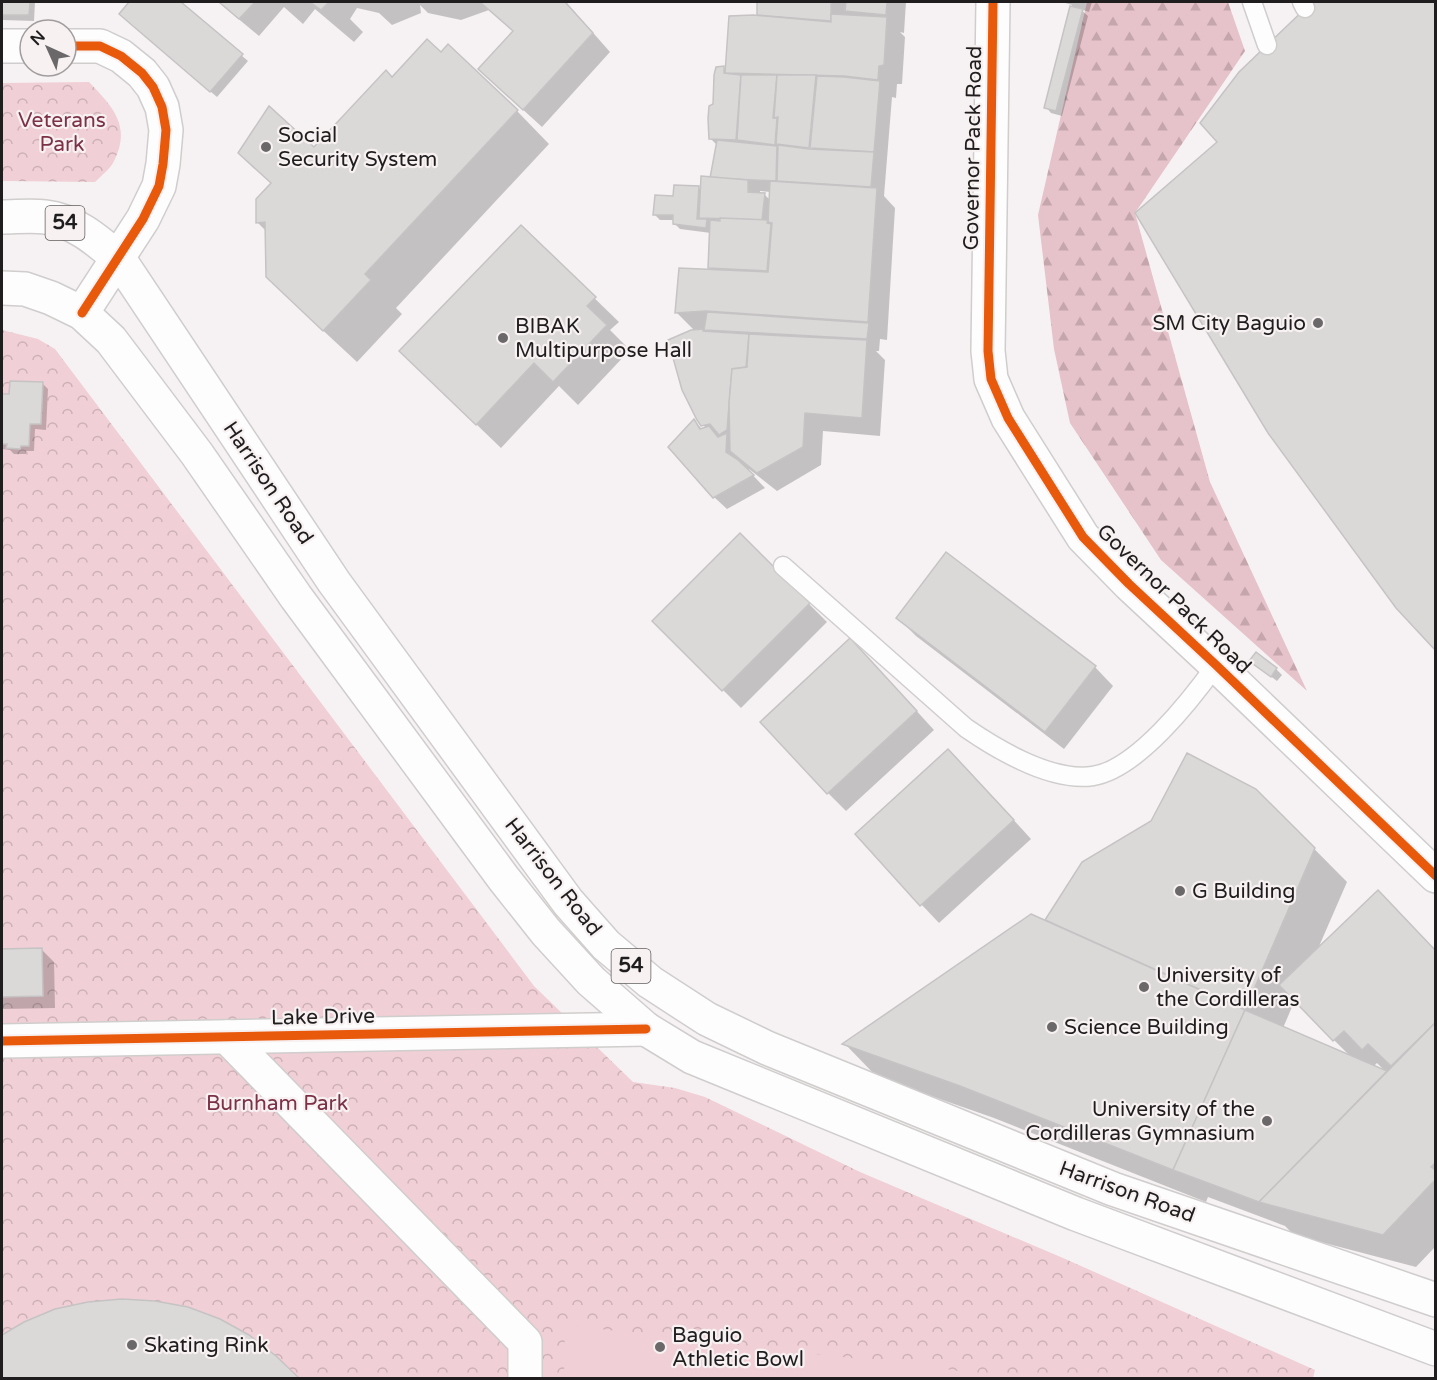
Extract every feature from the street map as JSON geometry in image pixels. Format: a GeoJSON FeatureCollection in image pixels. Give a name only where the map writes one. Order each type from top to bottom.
{"type":"FeatureCollection","features":[{"type":"Feature","properties":{"kind":"main road","name":"Governor Pack Road"},"geometry":{"type":"LineString","coordinates":[[993,2],[987,328],[991,379],[1008,418],[1083,537],[1129,584],[1436,876]]}},
{"type":"Feature","properties":{"kind":"main road"},"geometry":{"type":"LineString","coordinates":[[2,46],[18,46]]}},
{"type":"Feature","properties":{"kind":"main road"},"geometry":{"type":"LineString","coordinates":[[78,46],[100,46],[121,56],[142,73],[153,87],[162,107],[166,130],[159,186],[143,219],[119,259],[82,314]]}},
{"type":"Feature","properties":{"kind":"main road","name":"Harrison Road"},"geometry":{"type":"LineString","coordinates":[[2,217],[46,217],[71,225],[94,237],[119,259],[334,582],[568,902],[606,945],[650,982],[707,1019],[767,1048],[1113,1190],[1436,1300]]}},
{"type":"Feature","properties":{"kind":"main road","name":"Harrison Road"},"geometry":{"type":"LineString","coordinates":[[2,288],[25,289],[51,298],[82,314],[111,340],[197,454],[296,597],[538,924],[591,981],[646,1029],[692,1057],[1043,1201],[1436,1349]]}},
{"type":"Feature","properties":{"kind":"main road","name":"Lake Drive"},"geometry":{"type":"LineString","coordinates":[[2,1041],[646,1029]]}},
{"type":"Feature","properties":{"kind":"main road"},"geometry":{"type":"LineString","coordinates":[[227,1037],[525,1342],[525,1378]]}},
{"type":"Feature","properties":{"kind":"lane"},"geometry":{"type":"LineString","coordinates":[[1252,2],[1268,45]]}},
{"type":"Feature","properties":{"kind":"lane"},"geometry":{"type":"LineString","coordinates":[[783,566],[966,728],[992,746],[1017,758],[1044,769],[1070,775],[1092,776],[1116,768],[1139,752],[1198,691],[1216,665]]}},
{"type":"Feature","properties":{"kind":"green space"},"geometry":{"type":"Polygon","coordinates":[[[1087,2],[1228,2],[1245,51],[1135,213],[1210,482],[1307,691],[1161,560],[1070,423],[1054,349],[1038,215],[1087,2]]]}},
{"type":"Feature","properties":{"kind":"green space","name":"Veterans Park"},"geometry":{"type":"Polygon","coordinates":[[[89,82],[112,108],[120,127],[119,149],[108,169],[95,182],[2,181],[2,83],[89,82]]]}},
{"type":"Feature","properties":{"kind":"green space","name":"Burnham Park"},"geometry":{"type":"Polygon","coordinates":[[[2,330],[38,339],[55,349],[534,986],[633,1082],[675,1088],[705,1097],[860,1172],[1063,1258],[1315,1370],[1313,1378],[2,1378],[2,330]]]}},
{"type":"Feature","properties":{"kind":"green space","name":"Baguio Athletic Bowl"},"geometry":{"type":"Polygon","coordinates":[[[565,1325],[946,1369],[999,1378],[564,1378],[565,1325]]]}},
{"type":"Feature","properties":{"kind":"building"},"geometry":{"type":"Polygon","coordinates":[[[2,2],[30,2],[29,15],[2,15],[2,2]]]}},
{"type":"Feature","properties":{"kind":"building"},"geometry":{"type":"Polygon","coordinates":[[[129,2],[181,2],[243,54],[210,92],[119,14],[129,2]]]}},
{"type":"Feature","properties":{"kind":"building"},"geometry":{"type":"Polygon","coordinates":[[[219,2],[255,2],[239,19],[219,2]]]}},
{"type":"Feature","properties":{"kind":"building"},"geometry":{"type":"Polygon","coordinates":[[[310,2],[329,2],[321,10],[310,2]]]}},
{"type":"Feature","properties":{"kind":"building"},"geometry":{"type":"Polygon","coordinates":[[[480,2],[565,2],[593,33],[523,110],[478,69],[513,31],[480,2]]]}},
{"type":"Feature","properties":{"kind":"building"},"geometry":{"type":"Polygon","coordinates":[[[757,2],[831,2],[831,21],[757,15],[757,2]]]}},
{"type":"Feature","properties":{"kind":"building"},"geometry":{"type":"Polygon","coordinates":[[[846,2],[887,2],[886,15],[845,11],[846,2]]]}},
{"type":"Feature","properties":{"kind":"building","name":"SM City Baguio"},"geometry":{"type":"Polygon","coordinates":[[[1312,2],[1436,2],[1436,651],[1396,608],[1268,433],[1135,213],[1217,142],[1200,123],[1239,72],[1312,2]]]}},
{"type":"Feature","properties":{"kind":"building"},"geometry":{"type":"Polygon","coordinates":[[[1070,6],[1083,9],[1056,111],[1044,108],[1070,6]]]}},
{"type":"Feature","properties":{"kind":"building"},"geometry":{"type":"Polygon","coordinates":[[[831,14],[887,17],[884,65],[879,66],[878,80],[844,76],[725,73],[729,16],[753,15],[831,22],[831,14]]]}},
{"type":"Feature","properties":{"kind":"building"},"geometry":{"type":"Polygon","coordinates":[[[427,39],[441,52],[448,44],[518,110],[365,274],[371,280],[323,331],[266,277],[265,222],[256,223],[256,199],[271,183],[238,153],[269,106],[314,147],[386,70],[392,77],[427,39]]]}},
{"type":"Feature","properties":{"kind":"building"},"geometry":{"type":"Polygon","coordinates":[[[724,66],[724,73],[741,75],[736,140],[709,139],[709,106],[713,104],[714,75],[716,67],[724,66]]]}},
{"type":"Feature","properties":{"kind":"building"},"geometry":{"type":"Polygon","coordinates":[[[741,75],[777,75],[773,118],[777,118],[775,145],[737,140],[741,75]]]}},
{"type":"Feature","properties":{"kind":"building"},"geometry":{"type":"Polygon","coordinates":[[[777,75],[816,75],[809,148],[776,144],[778,117],[774,118],[777,75]]]}},
{"type":"Feature","properties":{"kind":"building"},"geometry":{"type":"Polygon","coordinates":[[[817,76],[880,81],[874,152],[810,148],[817,76]]]}},
{"type":"Feature","properties":{"kind":"building"},"geometry":{"type":"Polygon","coordinates":[[[717,140],[777,146],[776,181],[710,178],[717,140]]]}},
{"type":"Feature","properties":{"kind":"building"},"geometry":{"type":"Polygon","coordinates":[[[778,145],[874,152],[871,187],[777,181],[778,145]]]}},
{"type":"Feature","properties":{"kind":"building"},"geometry":{"type":"Polygon","coordinates":[[[701,176],[748,180],[748,192],[765,193],[762,220],[699,218],[701,176]]]}},
{"type":"Feature","properties":{"kind":"building"},"geometry":{"type":"Polygon","coordinates":[[[770,181],[877,188],[868,322],[706,311],[675,313],[679,268],[768,272],[772,223],[768,222],[770,181]]]}},
{"type":"Feature","properties":{"kind":"building"},"geometry":{"type":"Polygon","coordinates":[[[674,185],[699,186],[697,219],[707,219],[706,228],[673,224],[673,215],[653,215],[655,195],[673,196],[674,185]]]}},
{"type":"Feature","properties":{"kind":"building"},"geometry":{"type":"Polygon","coordinates":[[[720,218],[768,220],[767,223],[771,224],[767,271],[708,268],[710,220],[720,221],[720,218]]]}},
{"type":"Feature","properties":{"kind":"building","name":"BIBAK Multipurpose Hall"},"geometry":{"type":"Polygon","coordinates":[[[521,225],[596,297],[587,306],[607,325],[553,382],[534,363],[476,425],[399,351],[521,225]]]}},
{"type":"Feature","properties":{"kind":"building"},"geometry":{"type":"Polygon","coordinates":[[[707,312],[869,323],[867,339],[704,330],[707,312]]]}},
{"type":"Feature","properties":{"kind":"building"},"geometry":{"type":"Polygon","coordinates":[[[703,329],[703,331],[749,334],[746,367],[732,369],[727,430],[719,435],[710,424],[701,426],[697,420],[682,390],[668,340],[691,330],[703,329]]]}},
{"type":"Feature","properties":{"kind":"building"},"geometry":{"type":"Polygon","coordinates":[[[749,334],[867,340],[862,418],[805,413],[803,447],[757,473],[730,451],[729,403],[732,369],[747,367],[749,334]]]}},
{"type":"Feature","properties":{"kind":"building"},"geometry":{"type":"Polygon","coordinates":[[[10,381],[43,382],[41,424],[30,424],[29,446],[21,446],[20,449],[6,448],[7,444],[2,444],[2,394],[9,394],[10,381]]]}},
{"type":"Feature","properties":{"kind":"building"},"geometry":{"type":"Polygon","coordinates":[[[694,419],[700,429],[709,426],[718,437],[727,433],[726,452],[754,475],[713,498],[668,447],[694,419]]]}},
{"type":"Feature","properties":{"kind":"building"},"geometry":{"type":"Polygon","coordinates":[[[740,533],[810,603],[722,691],[652,621],[740,533]]]}},
{"type":"Feature","properties":{"kind":"building"},"geometry":{"type":"Polygon","coordinates":[[[946,552],[1096,666],[1045,732],[896,618],[946,552]]]}},
{"type":"Feature","properties":{"kind":"building"},"geometry":{"type":"Polygon","coordinates":[[[850,638],[917,711],[827,794],[760,722],[850,638]]]}},
{"type":"Feature","properties":{"kind":"building"},"geometry":{"type":"Polygon","coordinates":[[[1256,652],[1277,668],[1271,677],[1249,661],[1256,652]]]}},
{"type":"Feature","properties":{"kind":"building"},"geometry":{"type":"Polygon","coordinates":[[[948,749],[1014,820],[920,906],[855,834],[948,749]]]}},
{"type":"Feature","properties":{"kind":"building","name":"G Building"},"geometry":{"type":"Polygon","coordinates":[[[1187,753],[1256,789],[1315,848],[1245,1010],[1045,920],[1082,862],[1151,821],[1187,753]]]}},
{"type":"Feature","properties":{"kind":"building"},"geometry":{"type":"Polygon","coordinates":[[[1378,890],[1436,951],[1436,1022],[1391,1066],[1368,1044],[1362,1050],[1344,1031],[1333,1041],[1279,985],[1378,890]]]}},
{"type":"Feature","properties":{"kind":"building","name":"Science Building"},"geometry":{"type":"Polygon","coordinates":[[[1031,914],[1245,1010],[1173,1170],[960,1086],[842,1044],[1031,914]]]}},
{"type":"Feature","properties":{"kind":"building"},"geometry":{"type":"Polygon","coordinates":[[[42,948],[43,996],[2,997],[2,949],[42,948]]]}},
{"type":"Feature","properties":{"kind":"building","name":"University of the Cordilleras Gymnasium"},"geometry":{"type":"Polygon","coordinates":[[[1245,1010],[1387,1071],[1259,1202],[1173,1170],[1245,1010]]]}},
{"type":"Feature","properties":{"kind":"building"},"geometry":{"type":"Polygon","coordinates":[[[1436,1022],[1436,1162],[1431,1167],[1436,1171],[1436,1179],[1383,1235],[1259,1202],[1436,1022]]]}},
{"type":"Feature","properties":{"kind":"building","name":"Skating Rink"},"geometry":{"type":"Polygon","coordinates":[[[122,1299],[155,1301],[188,1307],[220,1319],[249,1335],[299,1378],[2,1378],[2,1335],[24,1322],[55,1309],[88,1302],[122,1299]]]}},
{"type":"Feature","properties":{"kind":"cycle path"},"geometry":{"type":"LineString","coordinates":[[993,2],[988,351],[991,379],[1008,418],[1083,537],[1129,584],[1436,876]]}},
{"type":"Feature","properties":{"kind":"cycle path"},"geometry":{"type":"LineString","coordinates":[[78,46],[100,46],[121,56],[142,73],[153,87],[162,107],[166,130],[159,186],[143,219],[82,313]]}},
{"type":"Feature","properties":{"kind":"cycle path"},"geometry":{"type":"LineString","coordinates":[[2,1041],[646,1029]]}},
{"type":"Feature","properties":{"kind":"place","name":"Social Security System"},"geometry":{"type":"Point","coordinates":[266,147]}},
{"type":"Feature","properties":{"kind":"place","name":"SM City Baguio"},"geometry":{"type":"Point","coordinates":[1318,323]}},
{"type":"Feature","properties":{"kind":"place","name":"BIBAK Multipurpose Hall"},"geometry":{"type":"Point","coordinates":[503,338]}},
{"type":"Feature","properties":{"kind":"place","name":"G Building"},"geometry":{"type":"Point","coordinates":[1180,891]}},
{"type":"Feature","properties":{"kind":"place","name":"University of the Cordilleras"},"geometry":{"type":"Point","coordinates":[1144,987]}},
{"type":"Feature","properties":{"kind":"place","name":"Science Building"},"geometry":{"type":"Point","coordinates":[1052,1027]}},
{"type":"Feature","properties":{"kind":"place","name":"University of the Cordilleras Gymnasium"},"geometry":{"type":"Point","coordinates":[1267,1121]}},
{"type":"Feature","properties":{"kind":"place","name":"Skating Rink"},"geometry":{"type":"Point","coordinates":[132,1345]}},
{"type":"Feature","properties":{"kind":"place","name":"Baguio Athletic Bowl"},"geometry":{"type":"Point","coordinates":[660,1347]}}]}
